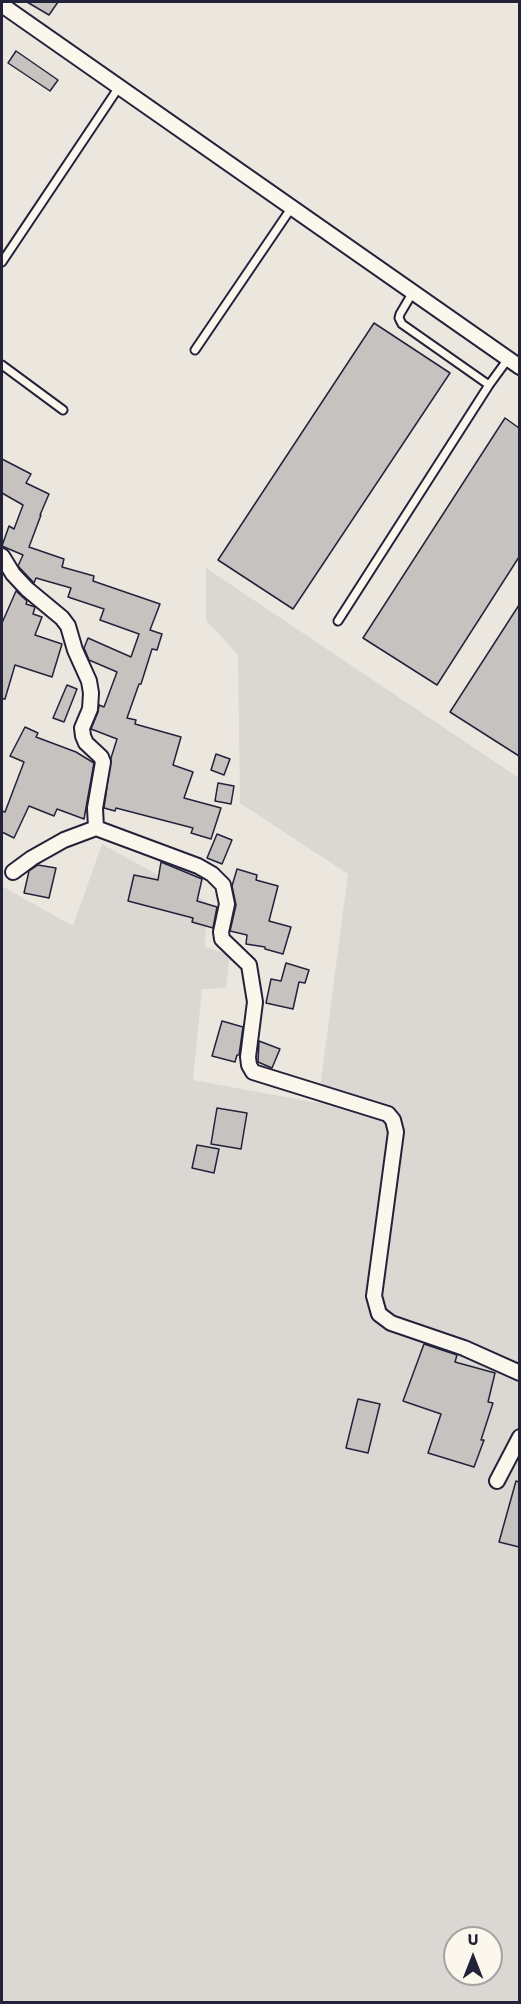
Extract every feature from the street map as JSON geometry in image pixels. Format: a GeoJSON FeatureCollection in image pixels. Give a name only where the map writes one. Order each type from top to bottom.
{"type":"FeatureCollection","features":[{"type":"Feature","properties":{"kind":"street"},"geometry":{"type":"LineString","coordinates":[[5,5],[514,363]]}},
{"type":"Feature","properties":{"kind":"street"},"geometry":{"type":"LineString","coordinates":[[2,556],[13,574],[27,589],[62,618],[68,626],[89,681],[90,709],[82,728],[83,736],[86,743],[101,757],[103,762],[95,808],[96,828]]}},
{"type":"Feature","properties":{"kind":"street"},"geometry":{"type":"LineString","coordinates":[[13,873],[32,858],[64,840],[96,828],[198,866],[212,874],[223,885],[227,904],[221,932],[222,939],[249,964],[255,1002],[248,1058],[253,1072],[388,1114],[393,1120],[396,1132],[374,1296],[379,1314],[391,1323],[464,1348],[519,1373]]}},
{"type":"Feature","properties":{"kind":"street"},"geometry":{"type":"LineString","coordinates":[[497,1481],[519,1437]]}},
{"type":"Feature","properties":{"kind":"lane"},"geometry":{"type":"LineString","coordinates":[[2,262],[119,87]]}},
{"type":"Feature","properties":{"kind":"lane"},"geometry":{"type":"LineString","coordinates":[[195,350],[292,207]]}},
{"type":"Feature","properties":{"kind":"lane"},"geometry":{"type":"LineString","coordinates":[[413,292],[400,314],[402,324],[489,385]]}},
{"type":"Feature","properties":{"kind":"lane"},"geometry":{"type":"LineString","coordinates":[[338,621],[489,385],[514,363]]}},
{"type":"Feature","properties":{"kind":"lane"},"geometry":{"type":"LineString","coordinates":[[2,364],[63,410]]}},
{"type":"Feature","properties":{"kind":"shaded area"},"geometry":{"type":"Polygon","coordinates":[[[2,2],[519,2],[519,2002],[2,2002],[2,2]]]}},
{"type":"Feature","properties":{"kind":"shaded area"},"geometry":{"type":"Polygon","coordinates":[[[206,568],[519,778],[519,2002],[2,2002],[2,886],[73,926],[102,844],[207,902],[205,947],[230,955],[226,988],[202,989],[193,1080],[318,1103],[348,874],[240,803],[238,655],[206,620],[206,568]]]}},
{"type":"Feature","properties":{"kind":"building"},"geometry":{"type":"Polygon","coordinates":[[[27,2],[58,2],[49,15],[27,2]]]}},
{"type":"Feature","properties":{"kind":"building"},"geometry":{"type":"Polygon","coordinates":[[[16,51],[58,80],[50,91],[8,63],[16,51]]]}},
{"type":"Feature","properties":{"kind":"building"},"geometry":{"type":"Polygon","coordinates":[[[374,323],[450,373],[293,609],[218,560],[374,323]]]}},
{"type":"Feature","properties":{"kind":"building"},"geometry":{"type":"Polygon","coordinates":[[[505,418],[519,428],[519,557],[437,685],[363,638],[505,418]]]}},
{"type":"Feature","properties":{"kind":"building"},"geometry":{"type":"Polygon","coordinates":[[[2,459],[31,474],[26,483],[49,494],[29,547],[64,559],[62,567],[94,576],[93,581],[160,604],[150,630],[162,634],[157,650],[152,649],[127,718],[136,720],[135,724],[181,737],[173,765],[193,772],[184,798],[221,808],[211,839],[191,833],[193,828],[116,808],[115,811],[104,808],[111,758],[117,739],[91,729],[99,705],[104,707],[117,672],[89,660],[84,648],[88,638],[131,657],[139,634],[100,620],[104,609],[68,597],[71,588],[36,578],[34,583],[18,566],[23,555],[2,546],[9,526],[14,529],[23,505],[2,493],[2,459]]]}},
{"type":"Feature","properties":{"kind":"building"},"geometry":{"type":"Polygon","coordinates":[[[16,591],[27,601],[26,604],[35,607],[33,614],[42,617],[35,635],[62,644],[52,677],[15,665],[5,699],[2,699],[2,623],[16,591]]]}},
{"type":"Feature","properties":{"kind":"building"},"geometry":{"type":"Polygon","coordinates":[[[519,605],[519,756],[450,712],[519,605]]]}},
{"type":"Feature","properties":{"kind":"building"},"geometry":{"type":"Polygon","coordinates":[[[67,685],[77,689],[64,722],[53,718],[67,685]]]}},
{"type":"Feature","properties":{"kind":"building"},"geometry":{"type":"Polygon","coordinates":[[[25,727],[38,733],[36,737],[76,752],[94,763],[84,819],[57,809],[54,816],[29,806],[14,838],[2,832],[2,811],[5,812],[24,762],[10,756],[25,727]]]}},
{"type":"Feature","properties":{"kind":"building"},"geometry":{"type":"Polygon","coordinates":[[[216,754],[230,759],[224,775],[211,770],[216,754]]]}},
{"type":"Feature","properties":{"kind":"building"},"geometry":{"type":"Polygon","coordinates":[[[218,783],[234,786],[231,804],[215,801],[218,783]]]}},
{"type":"Feature","properties":{"kind":"building"},"geometry":{"type":"Polygon","coordinates":[[[217,834],[232,840],[222,864],[207,858],[217,834]]]}},
{"type":"Feature","properties":{"kind":"building"},"geometry":{"type":"Polygon","coordinates":[[[161,862],[202,879],[197,901],[217,907],[213,928],[192,922],[193,918],[128,901],[134,875],[158,880],[161,862]]]}},
{"type":"Feature","properties":{"kind":"building"},"geometry":{"type":"Polygon","coordinates":[[[38,865],[56,868],[49,898],[24,893],[29,871],[38,865]]]}},
{"type":"Feature","properties":{"kind":"building"},"geometry":{"type":"Polygon","coordinates":[[[237,869],[257,875],[256,880],[278,886],[269,921],[291,927],[283,954],[265,949],[265,947],[246,944],[247,935],[230,931],[236,905],[232,886],[237,869]]]}},
{"type":"Feature","properties":{"kind":"building"},"geometry":{"type":"Polygon","coordinates":[[[286,963],[309,970],[305,983],[299,982],[293,1009],[266,1003],[271,979],[281,981],[286,963]]]}},
{"type":"Feature","properties":{"kind":"building"},"geometry":{"type":"Polygon","coordinates":[[[222,1021],[243,1027],[239,1055],[235,1062],[212,1056],[222,1021]]]}},
{"type":"Feature","properties":{"kind":"building"},"geometry":{"type":"Polygon","coordinates":[[[259,1041],[280,1049],[272,1068],[258,1062],[259,1041]]]}},
{"type":"Feature","properties":{"kind":"building"},"geometry":{"type":"Polygon","coordinates":[[[217,1108],[247,1113],[241,1149],[211,1144],[217,1108]]]}},
{"type":"Feature","properties":{"kind":"building"},"geometry":{"type":"Polygon","coordinates":[[[197,1145],[219,1149],[214,1173],[192,1168],[197,1145]]]}},
{"type":"Feature","properties":{"kind":"building"},"geometry":{"type":"Polygon","coordinates":[[[424,1344],[457,1355],[455,1362],[495,1373],[488,1402],[493,1403],[481,1440],[484,1440],[474,1467],[428,1453],[441,1414],[403,1401],[424,1344]]]}},
{"type":"Feature","properties":{"kind":"building"},"geometry":{"type":"Polygon","coordinates":[[[358,1399],[380,1404],[368,1453],[346,1448],[358,1399]]]}},
{"type":"Feature","properties":{"kind":"building"},"geometry":{"type":"Polygon","coordinates":[[[516,1481],[519,1482],[519,1547],[499,1542],[516,1481]]]}}]}
